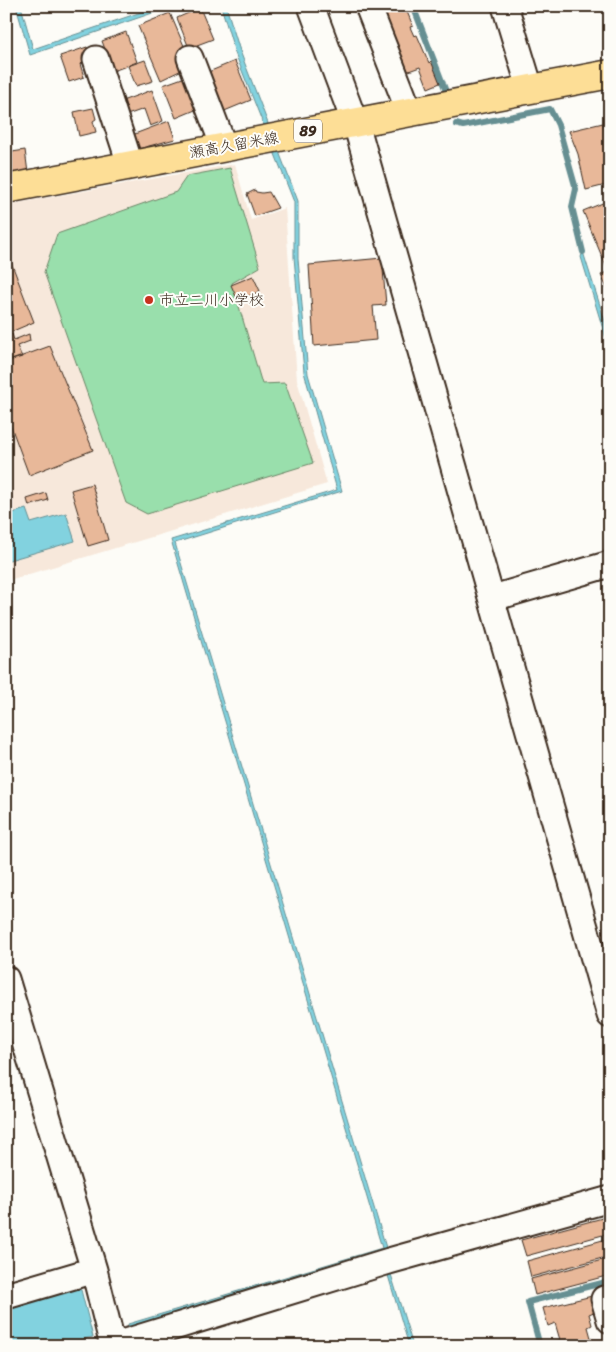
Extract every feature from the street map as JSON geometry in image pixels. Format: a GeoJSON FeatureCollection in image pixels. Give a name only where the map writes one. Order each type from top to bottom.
{"type":"FeatureCollection","features":[{"type":"Feature","properties":{"kind":"main road","name":"瀬高久留米線"},"geometry":{"type":"LineString","coordinates":[[6,189],[610,74]]}},
{"type":"Feature","properties":{"kind":"street"},"geometry":{"type":"LineString","coordinates":[[311,6],[356,122],[493,598],[610,1015]]}},
{"type":"Feature","properties":{"kind":"street"},"geometry":{"type":"LineString","coordinates":[[368,6],[410,111]]}},
{"type":"Feature","properties":{"kind":"street"},"geometry":{"type":"LineString","coordinates":[[505,6],[530,88]]}},
{"type":"Feature","properties":{"kind":"street"},"geometry":{"type":"LineString","coordinates":[[190,58],[224,146]]}},
{"type":"Feature","properties":{"kind":"street"},"geometry":{"type":"LineString","coordinates":[[96,59],[116,86],[130,164]]}},
{"type":"Feature","properties":{"kind":"street"},"geometry":{"type":"LineString","coordinates":[[493,598],[610,564]]}},
{"type":"Feature","properties":{"kind":"street"},"geometry":{"type":"LineString","coordinates":[[6,979],[94,1270],[113,1346],[389,1261],[610,1199]]}},
{"type":"Feature","properties":{"kind":"street"},"geometry":{"type":"LineString","coordinates":[[6,1296],[94,1270]]}},
{"type":"Feature","properties":{"kind":"shaded area","name":"市立二川小学校"},"geometry":{"type":"Polygon","coordinates":[[[235,164],[251,220],[285,208],[297,380],[327,484],[6,581],[6,205],[235,164]]]}},
{"type":"Feature","properties":{"kind":"green space"},"geometry":{"type":"Polygon","coordinates":[[[230,168],[260,267],[232,283],[262,384],[285,383],[313,463],[147,514],[126,503],[44,272],[57,234],[176,192],[187,176],[230,168]]]}},
{"type":"Feature","properties":{"kind":"water"},"geometry":{"type":"Polygon","coordinates":[[[16,6],[21,6],[33,49],[159,6],[173,6],[30,55],[16,6]]]}},
{"type":"Feature","properties":{"kind":"water"},"geometry":{"type":"Polygon","coordinates":[[[221,6],[226,6],[240,51],[298,201],[298,259],[308,374],[342,491],[175,543],[387,1251],[129,1328],[128,1324],[382,1248],[171,540],[337,490],[304,372],[294,257],[294,202],[235,53],[221,6]]]}},
{"type":"Feature","properties":{"kind":"water"},"geometry":{"type":"Polygon","coordinates":[[[583,252],[610,337],[610,352],[581,257],[583,252]]]}},
{"type":"Feature","properties":{"kind":"water"},"geometry":{"type":"Polygon","coordinates":[[[26,509],[31,523],[66,513],[75,541],[6,561],[6,515],[26,509]]]}},
{"type":"Feature","properties":{"kind":"water"},"geometry":{"type":"Polygon","coordinates":[[[390,1271],[413,1346],[409,1346],[387,1272],[390,1271]]]}},
{"type":"Feature","properties":{"kind":"water"},"geometry":{"type":"Polygon","coordinates":[[[78,1288],[81,1290],[93,1337],[79,1340],[81,1346],[6,1346],[6,1309],[78,1288]]]}},
{"type":"Feature","properties":{"kind":"building"},"geometry":{"type":"Polygon","coordinates":[[[405,7],[413,26],[410,27],[414,36],[417,35],[440,83],[428,88],[420,67],[406,72],[383,16],[405,7]]]}},
{"type":"Feature","properties":{"kind":"building"},"geometry":{"type":"Polygon","coordinates":[[[200,8],[213,39],[189,48],[177,18],[200,8]]]}},
{"type":"Feature","properties":{"kind":"building"},"geometry":{"type":"Polygon","coordinates":[[[170,13],[187,53],[184,69],[161,80],[138,26],[170,13]]]}},
{"type":"Feature","properties":{"kind":"building"},"geometry":{"type":"Polygon","coordinates":[[[126,32],[137,62],[113,71],[102,41],[126,32]]]}},
{"type":"Feature","properties":{"kind":"building"},"geometry":{"type":"Polygon","coordinates":[[[87,47],[91,60],[80,64],[84,77],[69,82],[60,56],[87,47]]]}},
{"type":"Feature","properties":{"kind":"building"},"geometry":{"type":"Polygon","coordinates":[[[145,60],[153,81],[136,86],[128,66],[145,60]]]}},
{"type":"Feature","properties":{"kind":"building"},"geometry":{"type":"Polygon","coordinates":[[[235,61],[251,100],[222,112],[206,73],[235,61]]]}},
{"type":"Feature","properties":{"kind":"building"},"geometry":{"type":"Polygon","coordinates":[[[188,76],[200,108],[176,118],[163,85],[188,76]]]}},
{"type":"Feature","properties":{"kind":"building"},"geometry":{"type":"Polygon","coordinates":[[[152,90],[163,121],[150,126],[144,109],[127,115],[122,101],[152,90]]]}},
{"type":"Feature","properties":{"kind":"building"},"geometry":{"type":"Polygon","coordinates":[[[93,108],[96,119],[93,121],[96,132],[79,136],[74,112],[93,108]]]}},
{"type":"Feature","properties":{"kind":"building"},"geometry":{"type":"Polygon","coordinates":[[[169,121],[175,139],[138,149],[132,135],[169,121]]]}},
{"type":"Feature","properties":{"kind":"building"},"geometry":{"type":"Polygon","coordinates":[[[603,123],[610,152],[610,184],[586,190],[578,154],[569,131],[603,123]]]}},
{"type":"Feature","properties":{"kind":"building"},"geometry":{"type":"Polygon","coordinates":[[[25,150],[28,173],[6,176],[6,153],[25,150]]]}},
{"type":"Feature","properties":{"kind":"building"},"geometry":{"type":"Polygon","coordinates":[[[255,190],[262,193],[269,192],[278,208],[255,216],[247,194],[255,190]]]}},
{"type":"Feature","properties":{"kind":"building"},"geometry":{"type":"Polygon","coordinates":[[[610,200],[610,295],[601,275],[608,271],[583,211],[610,200]]]}},
{"type":"Feature","properties":{"kind":"building"},"geometry":{"type":"Polygon","coordinates":[[[6,249],[34,322],[6,334],[6,249]]]}},
{"type":"Feature","properties":{"kind":"building"},"geometry":{"type":"Polygon","coordinates":[[[382,258],[386,305],[373,306],[376,340],[314,346],[309,265],[382,258]]]}},
{"type":"Feature","properties":{"kind":"building"},"geometry":{"type":"Polygon","coordinates":[[[253,276],[260,291],[238,301],[231,285],[253,276]]]}},
{"type":"Feature","properties":{"kind":"building"},"geometry":{"type":"Polygon","coordinates":[[[12,334],[14,340],[29,334],[30,341],[17,346],[22,357],[12,360],[8,351],[6,352],[6,336],[12,334]]]}},
{"type":"Feature","properties":{"kind":"building"},"geometry":{"type":"Polygon","coordinates":[[[50,346],[93,450],[29,475],[6,413],[6,362],[50,346]]]}},
{"type":"Feature","properties":{"kind":"building"},"geometry":{"type":"Polygon","coordinates":[[[92,484],[108,540],[88,546],[71,490],[92,484]]]}},
{"type":"Feature","properties":{"kind":"building"},"geometry":{"type":"Polygon","coordinates":[[[46,493],[48,500],[29,506],[27,499],[46,493]]]}},
{"type":"Feature","properties":{"kind":"building"},"geometry":{"type":"Polygon","coordinates":[[[610,1216],[610,1233],[526,1256],[521,1240],[610,1216]]]}},
{"type":"Feature","properties":{"kind":"building"},"geometry":{"type":"Polygon","coordinates":[[[610,1238],[610,1256],[531,1277],[527,1261],[610,1238]]]}},
{"type":"Feature","properties":{"kind":"building"},"geometry":{"type":"Polygon","coordinates":[[[610,1258],[610,1275],[535,1295],[531,1279],[610,1258]]]}},
{"type":"Feature","properties":{"kind":"building"},"geometry":{"type":"Polygon","coordinates":[[[592,1296],[596,1311],[589,1314],[592,1325],[588,1327],[593,1345],[610,1341],[610,1346],[547,1346],[546,1343],[560,1340],[555,1323],[548,1326],[543,1308],[592,1296]]]}},
{"type":"Feature","properties":{"kind":"waterway"},"geometry":{"type":"LineString","coordinates":[[413,6],[447,94]]}},
{"type":"Feature","properties":{"kind":"waterway"},"geometry":{"type":"LineString","coordinates":[[456,124],[463,126],[550,109],[558,125],[576,189],[572,207],[583,252]]}},
{"type":"Feature","properties":{"kind":"waterway"},"geometry":{"type":"LineString","coordinates":[[540,1346],[528,1302],[610,1281]]}},
{"type":"Feature","properties":{"kind":"place","name":"市立二川小学校"},"geometry":{"type":"Point","coordinates":[149,300]}}]}
